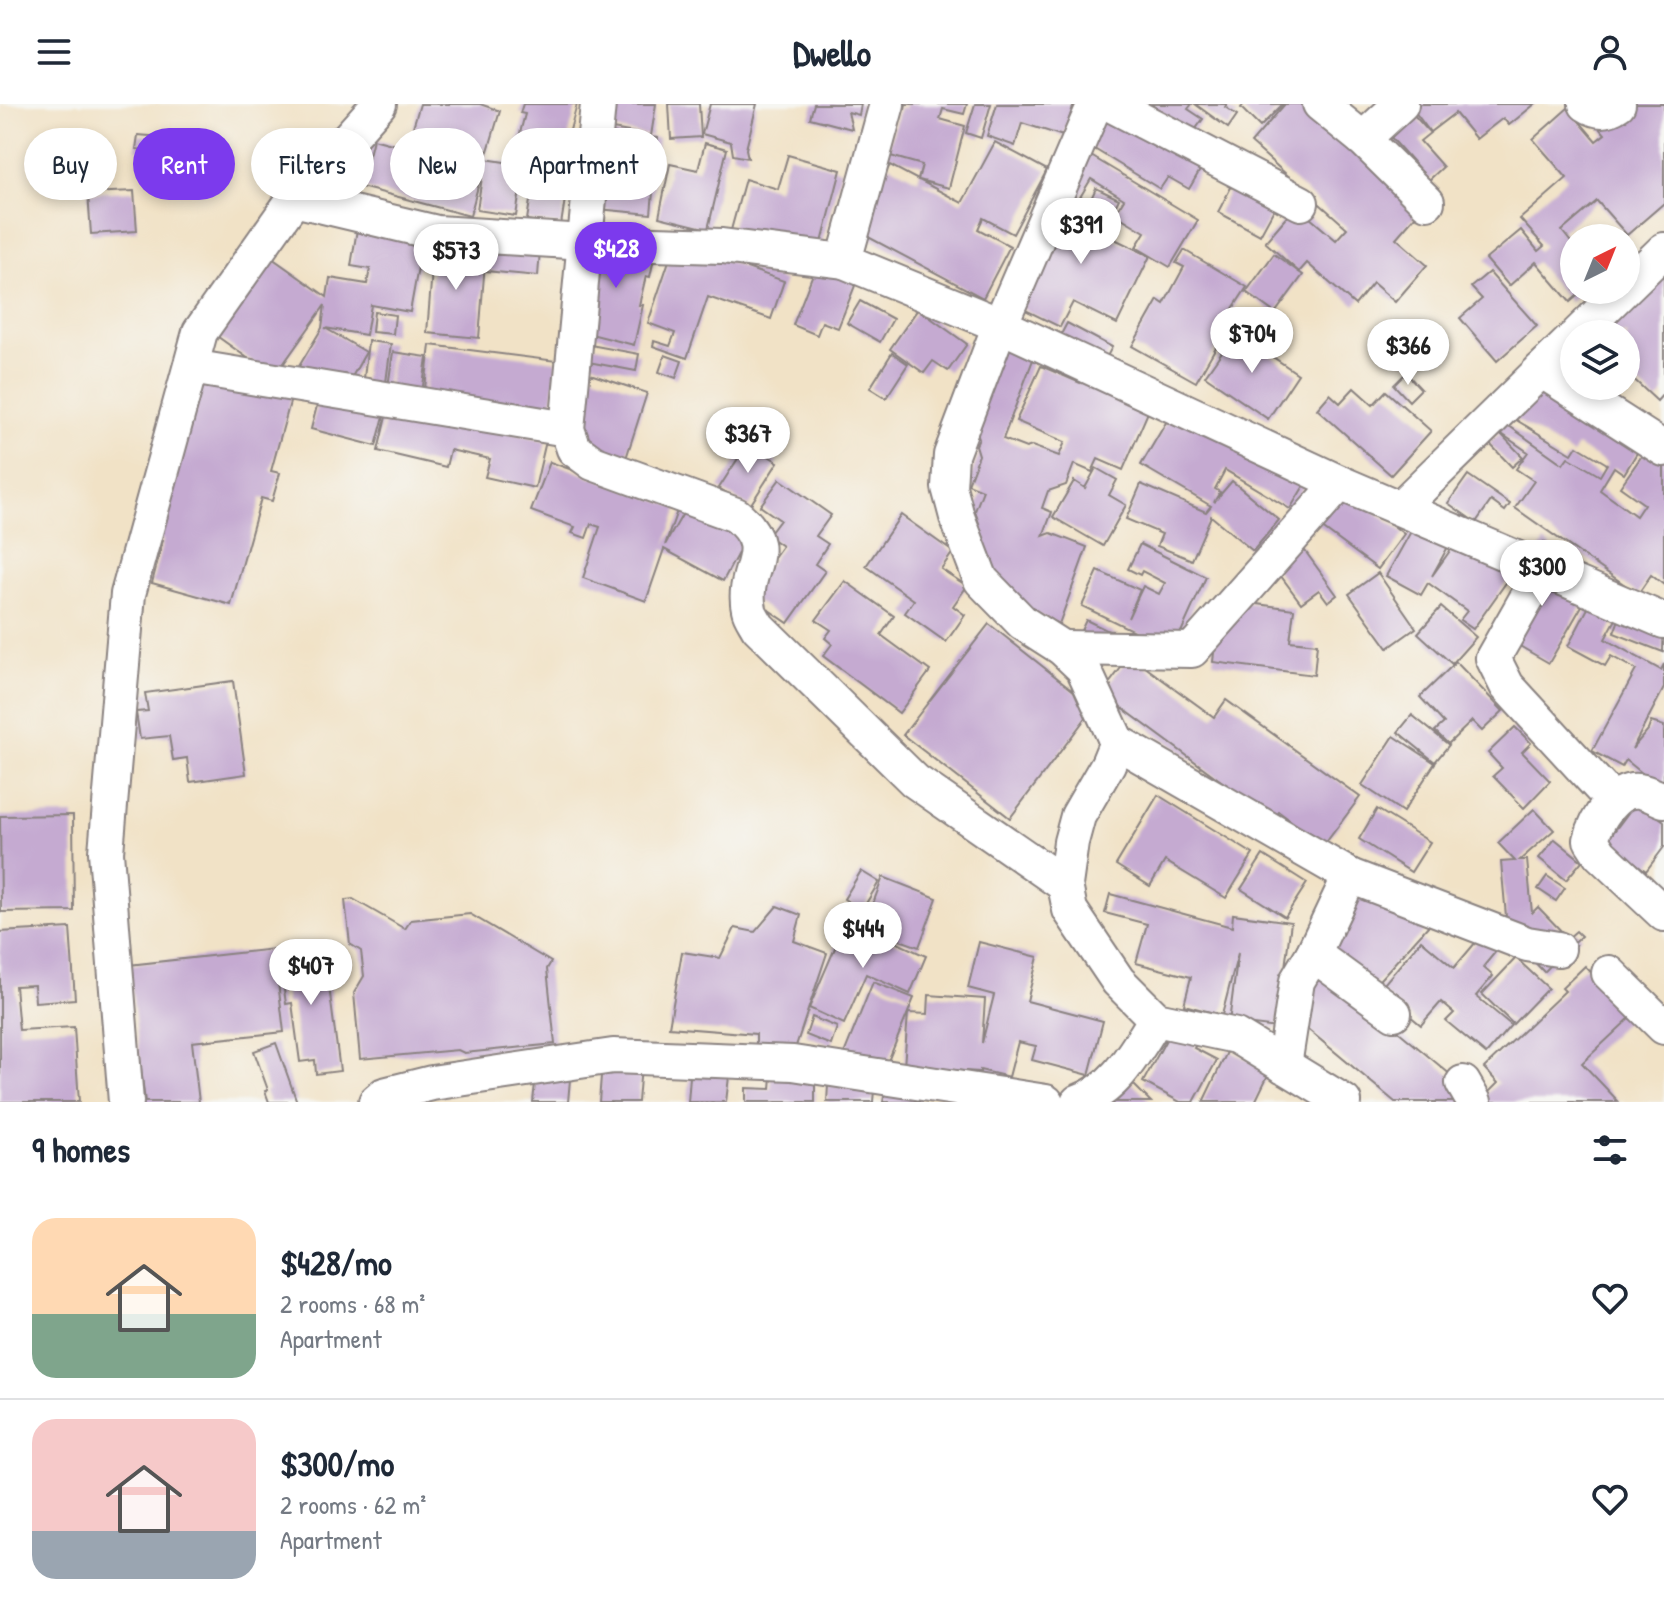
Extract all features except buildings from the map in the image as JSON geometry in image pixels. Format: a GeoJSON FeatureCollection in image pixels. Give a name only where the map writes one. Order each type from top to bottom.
{"type":"FeatureCollection","features":[{"type":"Feature","properties":{"kind":"street"},"geometry":{"type":"LineString","coordinates":[[358,128],[379,104]]}},
{"type":"Feature","properties":{"kind":"street"},"geometry":{"type":"LineString","coordinates":[[598,104],[567,429],[574,449],[593,463],[736,515],[750,527],[757,544],[749,610],[758,627],[915,781],[1065,885]]}},
{"type":"Feature","properties":{"kind":"street"},"geometry":{"type":"LineString","coordinates":[[844,261],[887,104]]}},
{"type":"Feature","properties":{"kind":"street"},"geometry":{"type":"LineString","coordinates":[[1095,104],[1000,325],[951,455],[949,487],[981,580],[1023,623],[1062,648],[1083,668],[1117,742],[1350,876],[1527,944],[1558,949]]}},
{"type":"Feature","properties":{"kind":"street"},"geometry":{"type":"LineString","coordinates":[[1110,104],[1301,203]]}},
{"type":"Feature","properties":{"kind":"street"},"geometry":{"type":"LineString","coordinates":[[1320,104],[1363,139],[1427,202]]}},
{"type":"Feature","properties":{"kind":"street"},"geometry":{"type":"LineString","coordinates":[[1363,139],[1401,104]]}},
{"type":"Feature","properties":{"kind":"street"},"geometry":{"type":"LineString","coordinates":[[1586,104],[1595,110],[1610,110],[1618,104]]}},
{"type":"Feature","properties":{"kind":"street"},"geometry":{"type":"LineString","coordinates":[[126,1102],[106,852],[128,594],[200,332],[293,200]]}},
{"type":"Feature","properties":{"kind":"street"},"geometry":{"type":"LineString","coordinates":[[298,200],[437,233],[722,246],[844,261],[1000,325],[1340,483],[1664,621]]}},
{"type":"Feature","properties":{"kind":"street"},"geometry":{"type":"LineString","coordinates":[[1640,273],[1664,250]]}},
{"type":"Feature","properties":{"kind":"street"},"geometry":{"type":"LineString","coordinates":[[1592,320],[1608,304]]}},
{"type":"Feature","properties":{"kind":"street"},"geometry":{"type":"LineString","coordinates":[[1400,508],[1560,352]]}},
{"type":"Feature","properties":{"kind":"street"},"geometry":{"type":"LineString","coordinates":[[191,367],[567,429]]}},
{"type":"Feature","properties":{"kind":"street"},"geometry":{"type":"LineString","coordinates":[[1541,370],[1657,436]]}},
{"type":"Feature","properties":{"kind":"street"},"geometry":{"type":"LineString","coordinates":[[1062,648],[1192,650],[1340,483]]}},
{"type":"Feature","properties":{"kind":"street"},"geometry":{"type":"LineString","coordinates":[[1543,570],[1493,658],[1507,686],[1613,801]]}},
{"type":"Feature","properties":{"kind":"street"},"geometry":{"type":"LineString","coordinates":[[1117,742],[1078,816],[1068,854],[1065,885],[1070,910],[1118,981],[1156,1019],[1236,1036],[1344,1102]]}},
{"type":"Feature","properties":{"kind":"street"},"geometry":{"type":"LineString","coordinates":[[1664,800],[1641,791],[1627,791],[1613,801],[1593,830],[1591,840],[1600,854],[1664,914]]}},
{"type":"Feature","properties":{"kind":"street"},"geometry":{"type":"LineString","coordinates":[[1284,1066],[1297,981],[1350,876]]}},
{"type":"Feature","properties":{"kind":"street"},"geometry":{"type":"LineString","coordinates":[[1313,954],[1394,1013]]}},
{"type":"Feature","properties":{"kind":"street"},"geometry":{"type":"LineString","coordinates":[[1609,973],[1664,1027]]}},
{"type":"Feature","properties":{"kind":"street"},"geometry":{"type":"LineString","coordinates":[[1078,1102],[1095,1096],[1121,1072],[1156,1019]]}},
{"type":"Feature","properties":{"kind":"street"},"geometry":{"type":"LineString","coordinates":[[376,1102],[384,1095],[432,1083],[613,1056],[793,1063],[1046,1102]]}}]}
